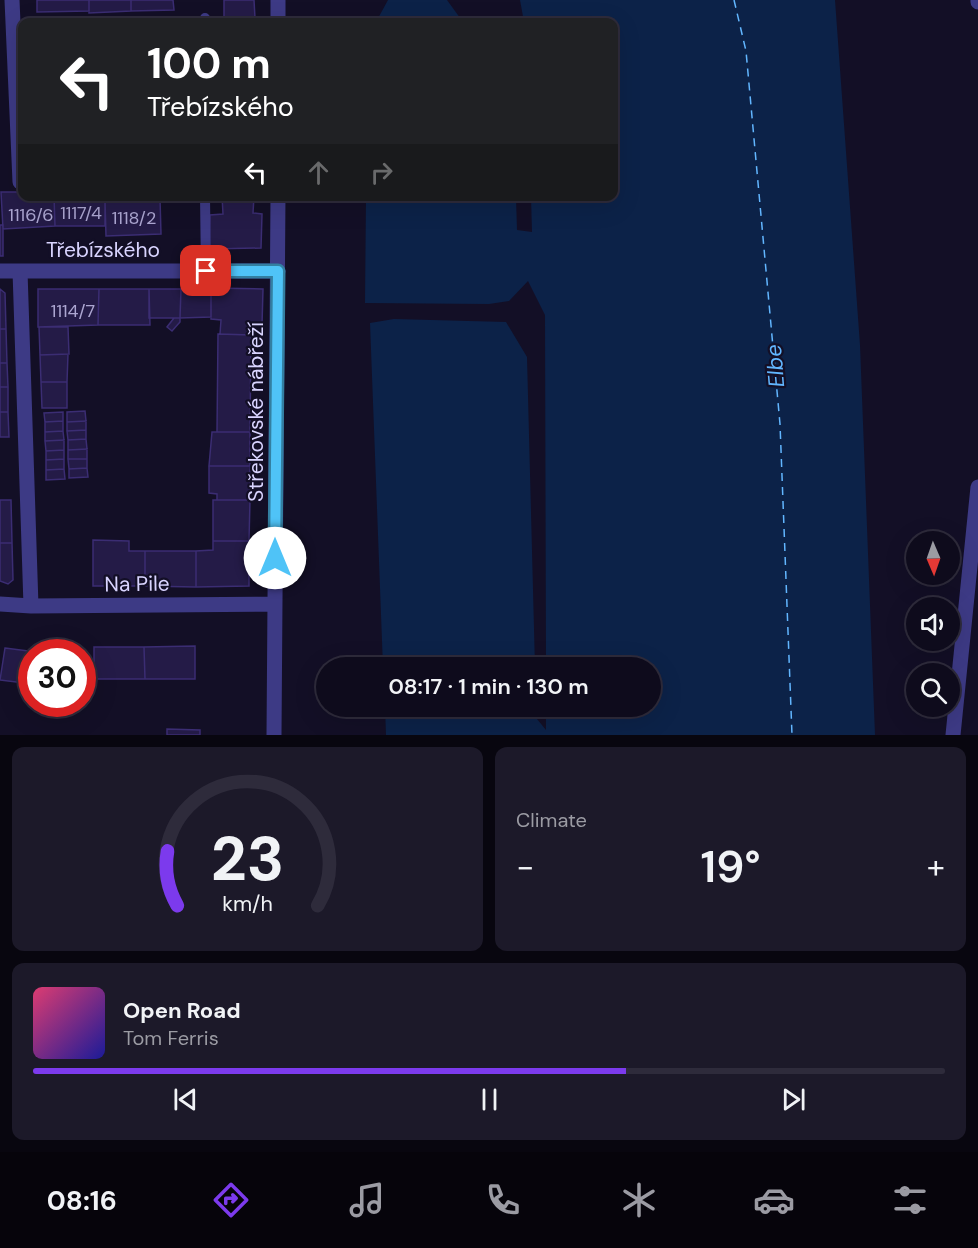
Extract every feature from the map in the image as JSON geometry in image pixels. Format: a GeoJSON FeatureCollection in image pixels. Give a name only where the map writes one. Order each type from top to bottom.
{"type":"FeatureCollection","features":[{"type":"Feature","properties":{"kind":"street"},"geometry":{"type":"LineString","coordinates":[[12,0],[18,136]]}},
{"type":"Feature","properties":{"kind":"street"},"geometry":{"type":"LineString","coordinates":[[278,0],[278,18]]}},
{"type":"Feature","properties":{"kind":"street","name":"Střekovské nábřeží"},"geometry":{"type":"LineString","coordinates":[[274,735],[278,201]]}},
{"type":"Feature","properties":{"kind":"street","name":"Třebízského"},"geometry":{"type":"LineString","coordinates":[[0,271],[278,271]]}},
{"type":"Feature","properties":{"kind":"street"},"geometry":{"type":"LineString","coordinates":[[20,271],[31,606]]}},
{"type":"Feature","properties":{"kind":"street"},"geometry":{"type":"LineString","coordinates":[[953,735],[978,487]]}},
{"type":"Feature","properties":{"kind":"street","name":"Na Pile"},"geometry":{"type":"LineString","coordinates":[[0,604],[31,606],[275,604]]}},
{"type":"Feature","properties":{"kind":"lane"},"geometry":{"type":"LineString","coordinates":[[206,201],[206,271]]}},
{"type":"Feature","properties":{"kind":"water"},"geometry":{"type":"Polygon","coordinates":[[[388,0],[447,0],[460,18],[378,18],[388,0]]]}},
{"type":"Feature","properties":{"kind":"water","name":"Elbe"},"geometry":{"type":"Polygon","coordinates":[[[520,0],[835,0],[860,345],[875,735],[386,735],[385,717],[537,717],[546,730],[546,717],[661,717],[661,657],[546,657],[545,315],[528,281],[509,301],[489,304],[365,303],[366,201],[516,201],[517,230],[532,232],[531,201],[618,201],[618,18],[523,18],[520,0]]]}},
{"type":"Feature","properties":{"kind":"water"},"geometry":{"type":"Polygon","coordinates":[[[394,319],[506,322],[527,357],[535,657],[383,657],[370,323],[394,319]]]}},
{"type":"Feature","properties":{"kind":"building"},"geometry":{"type":"Polygon","coordinates":[[[37,0],[89,0],[89,11],[37,12],[37,0]]]}},
{"type":"Feature","properties":{"kind":"building"},"geometry":{"type":"Polygon","coordinates":[[[89,0],[131,0],[131,11],[89,13],[89,0]]]}},
{"type":"Feature","properties":{"kind":"building"},"geometry":{"type":"Polygon","coordinates":[[[131,0],[173,0],[174,10],[131,11],[131,0]]]}},
{"type":"Feature","properties":{"kind":"building"},"geometry":{"type":"Polygon","coordinates":[[[224,0],[254,0],[255,18],[224,18],[224,0]]]}},
{"type":"Feature","properties":{"kind":"building"},"geometry":{"type":"Polygon","coordinates":[[[1,192],[18,192],[18,201],[54,201],[55,226],[3,229],[1,192]]]}},
{"type":"Feature","properties":{"kind":"building"},"geometry":{"type":"Polygon","coordinates":[[[54,201],[105,201],[105,226],[55,226],[54,201]]]}},
{"type":"Feature","properties":{"kind":"building"},"geometry":{"type":"Polygon","coordinates":[[[105,201],[160,201],[161,234],[106,236],[105,201]]]}},
{"type":"Feature","properties":{"kind":"building"},"geometry":{"type":"Polygon","coordinates":[[[222,201],[254,201],[253,213],[262,214],[261,248],[209,249],[210,215],[223,214],[222,201]]]}},
{"type":"Feature","properties":{"kind":"building"},"geometry":{"type":"Polygon","coordinates":[[[0,225],[3,225],[3,256],[0,256],[0,225]]]}},
{"type":"Feature","properties":{"kind":"building"},"geometry":{"type":"Polygon","coordinates":[[[211,288],[263,289],[262,325],[251,325],[251,335],[220,334],[221,320],[211,319],[211,288]]]}},
{"type":"Feature","properties":{"kind":"building"},"geometry":{"type":"Polygon","coordinates":[[[211,288],[211,317],[180,318],[181,289],[211,288]]]}},
{"type":"Feature","properties":{"kind":"building"},"geometry":{"type":"Polygon","coordinates":[[[0,289],[5,293],[6,329],[0,329],[0,289]]]}},
{"type":"Feature","properties":{"kind":"building"},"geometry":{"type":"Polygon","coordinates":[[[38,289],[99,289],[98,325],[38,327],[38,289]]]}},
{"type":"Feature","properties":{"kind":"building"},"geometry":{"type":"Polygon","coordinates":[[[99,289],[149,289],[150,325],[98,325],[99,289]]]}},
{"type":"Feature","properties":{"kind":"building"},"geometry":{"type":"Polygon","coordinates":[[[149,289],[181,289],[180,318],[149,318],[149,289]]]}},
{"type":"Feature","properties":{"kind":"building"},"geometry":{"type":"Polygon","coordinates":[[[174,318],[180,318],[180,322],[172,331],[167,327],[174,318]]]}},
{"type":"Feature","properties":{"kind":"building"},"geometry":{"type":"Polygon","coordinates":[[[39,327],[68,327],[69,354],[40,355],[39,327]]]}},
{"type":"Feature","properties":{"kind":"building"},"geometry":{"type":"Polygon","coordinates":[[[0,329],[6,329],[7,363],[0,363],[0,329]]]}},
{"type":"Feature","properties":{"kind":"building"},"geometry":{"type":"Polygon","coordinates":[[[218,334],[251,335],[250,432],[217,432],[218,334]]]}},
{"type":"Feature","properties":{"kind":"building"},"geometry":{"type":"Polygon","coordinates":[[[68,354],[67,382],[41,382],[40,355],[68,354]]]}},
{"type":"Feature","properties":{"kind":"building"},"geometry":{"type":"Polygon","coordinates":[[[0,363],[7,363],[8,387],[0,387],[0,363]]]}},
{"type":"Feature","properties":{"kind":"building"},"geometry":{"type":"Polygon","coordinates":[[[41,382],[67,382],[67,408],[42,408],[41,382]]]}},
{"type":"Feature","properties":{"kind":"building"},"geometry":{"type":"Polygon","coordinates":[[[0,387],[8,387],[8,412],[0,412],[0,387]]]}},
{"type":"Feature","properties":{"kind":"building"},"geometry":{"type":"Polygon","coordinates":[[[85,411],[86,421],[67,422],[67,412],[85,411]]]}},
{"type":"Feature","properties":{"kind":"building"},"geometry":{"type":"Polygon","coordinates":[[[0,412],[8,412],[9,437],[0,437],[0,412]]]}},
{"type":"Feature","properties":{"kind":"building"},"geometry":{"type":"Polygon","coordinates":[[[63,412],[63,421],[45,422],[44,413],[63,412]]]}},
{"type":"Feature","properties":{"kind":"building"},"geometry":{"type":"Polygon","coordinates":[[[63,421],[63,431],[45,432],[45,422],[63,421]]]}},
{"type":"Feature","properties":{"kind":"building"},"geometry":{"type":"Polygon","coordinates":[[[86,421],[86,430],[67,431],[67,422],[86,421]]]}},
{"type":"Feature","properties":{"kind":"building"},"geometry":{"type":"Polygon","coordinates":[[[86,430],[86,439],[68,440],[67,431],[86,430]]]}},
{"type":"Feature","properties":{"kind":"building"},"geometry":{"type":"Polygon","coordinates":[[[63,431],[64,440],[45,441],[45,432],[63,431]]]}},
{"type":"Feature","properties":{"kind":"building"},"geometry":{"type":"Polygon","coordinates":[[[212,432],[250,432],[250,466],[209,466],[212,432]]]}},
{"type":"Feature","properties":{"kind":"building"},"geometry":{"type":"Polygon","coordinates":[[[86,439],[87,449],[68,450],[68,440],[86,439]]]}},
{"type":"Feature","properties":{"kind":"building"},"geometry":{"type":"Polygon","coordinates":[[[64,440],[64,450],[46,451],[45,441],[64,440]]]}},
{"type":"Feature","properties":{"kind":"building"},"geometry":{"type":"Polygon","coordinates":[[[87,449],[87,459],[68,459],[68,450],[87,449]]]}},
{"type":"Feature","properties":{"kind":"building"},"geometry":{"type":"Polygon","coordinates":[[[64,450],[64,459],[46,460],[46,451],[64,450]]]}},
{"type":"Feature","properties":{"kind":"building"},"geometry":{"type":"Polygon","coordinates":[[[64,459],[64,469],[46,470],[46,460],[64,459]]]}},
{"type":"Feature","properties":{"kind":"building"},"geometry":{"type":"Polygon","coordinates":[[[68,459],[87,459],[87,468],[69,469],[68,459]]]}},
{"type":"Feature","properties":{"kind":"building"},"geometry":{"type":"Polygon","coordinates":[[[209,466],[250,466],[250,500],[217,500],[217,494],[209,493],[209,466]]]}},
{"type":"Feature","properties":{"kind":"building"},"geometry":{"type":"Polygon","coordinates":[[[87,468],[88,477],[69,478],[69,469],[87,468]]]}},
{"type":"Feature","properties":{"kind":"building"},"geometry":{"type":"Polygon","coordinates":[[[64,469],[65,479],[46,480],[46,470],[64,469]]]}},
{"type":"Feature","properties":{"kind":"building"},"geometry":{"type":"Polygon","coordinates":[[[0,500],[11,500],[12,543],[0,543],[0,500]]]}},
{"type":"Feature","properties":{"kind":"building"},"geometry":{"type":"Polygon","coordinates":[[[213,500],[250,500],[249,541],[213,541],[213,500]]]}},
{"type":"Feature","properties":{"kind":"building"},"geometry":{"type":"Polygon","coordinates":[[[93,540],[129,541],[129,551],[145,551],[145,586],[93,586],[93,540]]]}},
{"type":"Feature","properties":{"kind":"building"},"geometry":{"type":"Polygon","coordinates":[[[213,541],[249,541],[249,586],[196,587],[196,551],[213,550],[213,541]]]}},
{"type":"Feature","properties":{"kind":"building"},"geometry":{"type":"Polygon","coordinates":[[[0,543],[12,543],[13,580],[8,584],[0,581],[0,543]]]}},
{"type":"Feature","properties":{"kind":"building"},"geometry":{"type":"Polygon","coordinates":[[[145,551],[196,551],[196,587],[145,586],[145,551]]]}},
{"type":"Feature","properties":{"kind":"building"},"geometry":{"type":"Polygon","coordinates":[[[195,646],[195,679],[145,679],[144,647],[195,646]]]}},
{"type":"Feature","properties":{"kind":"building"},"geometry":{"type":"Polygon","coordinates":[[[96,647],[144,647],[145,679],[96,679],[96,647]]]}},
{"type":"Feature","properties":{"kind":"building"},"geometry":{"type":"Polygon","coordinates":[[[5,648],[18,650],[18,682],[0,680],[5,648]]]}},
{"type":"Feature","properties":{"kind":"building"},"geometry":{"type":"Polygon","coordinates":[[[167,729],[200,730],[200,735],[167,735],[167,729]]]}},
{"type":"Feature","properties":{"kind":"ferry route"},"geometry":{"type":"LineString","coordinates":[[734,0],[746,51],[780,424],[792,735]]}},
{"type":"Feature","properties":{"kind":"route"},"geometry":{"type":"LineString","coordinates":[[206,271],[278,271],[275,558]]}}]}
